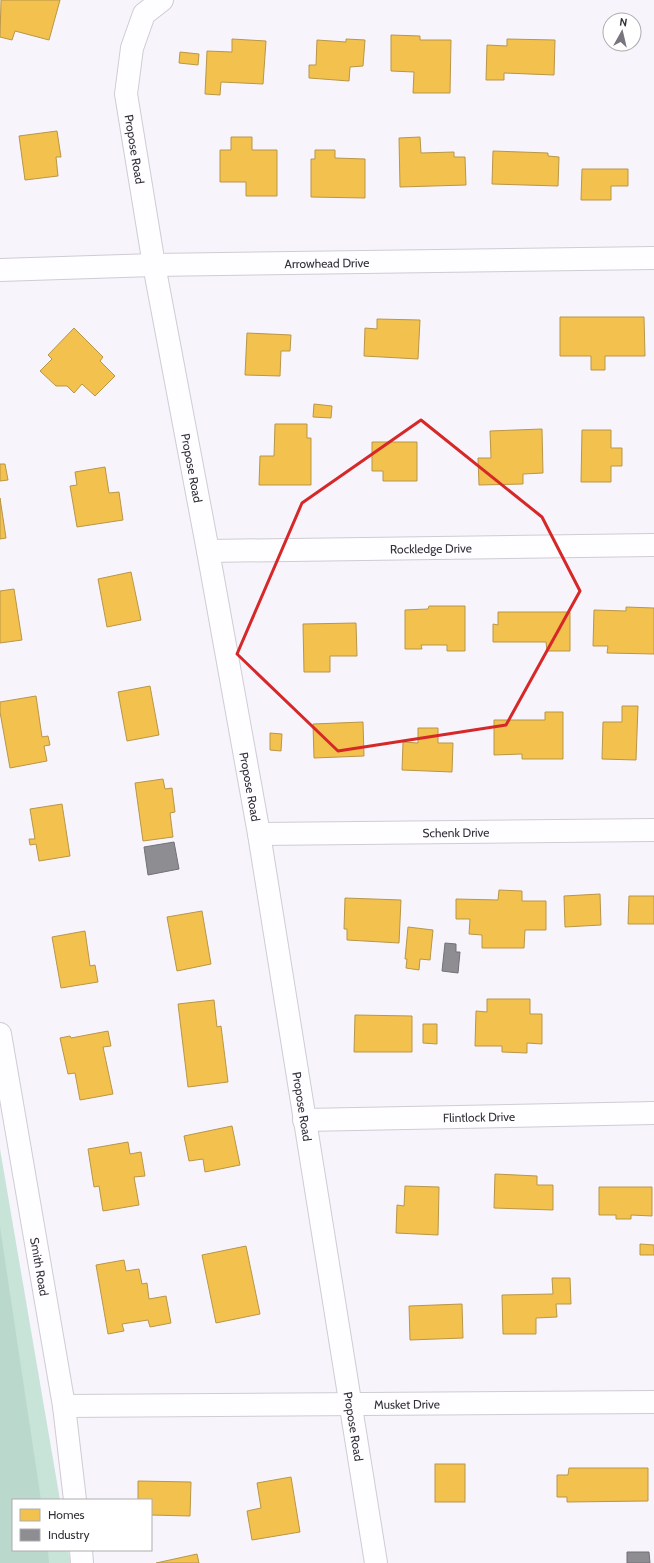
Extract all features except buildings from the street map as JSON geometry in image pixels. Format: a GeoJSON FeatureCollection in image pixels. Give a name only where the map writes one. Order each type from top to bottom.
{"type":"FeatureCollection","features":[{"type":"Feature","properties":{"kind":"street","name":"Propose Road"},"geometry":{"type":"LineString","coordinates":[[162,0],[144,14],[132,48],[126,94],[154,265],[208,551],[259,834],[376,1563]]}},
{"type":"Feature","properties":{"kind":"street","name":"Arrowhead Drive"},"geometry":{"type":"LineString","coordinates":[[0,270],[154,265],[654,258]]}},
{"type":"Feature","properties":{"kind":"street","name":"Rockledge Drive"},"geometry":{"type":"LineString","coordinates":[[208,551],[654,545]]}},
{"type":"Feature","properties":{"kind":"street","name":"Schenk Drive"},"geometry":{"type":"LineString","coordinates":[[259,834],[654,830]]}},
{"type":"Feature","properties":{"kind":"street","name":"Smith Road"},"geometry":{"type":"LineString","coordinates":[[0,1034],[64,1406],[76,1499]]}},
{"type":"Feature","properties":{"kind":"street","name":"Flintlock Drive"},"geometry":{"type":"LineString","coordinates":[[304,1120],[654,1113]]}},
{"type":"Feature","properties":{"kind":"street","name":"Musket Drive"},"geometry":{"type":"LineString","coordinates":[[64,1406],[654,1402]]}},
{"type":"Feature","properties":{"kind":"street"},"geometry":{"type":"LineString","coordinates":[[81,1551],[82,1563]]}},
{"type":"Feature","properties":{"kind":"highlighted area"},"geometry":{"type":"Polygon","coordinates":[[[421,420],[542,517],[580,591],[506,725],[338,751],[237,654],[302,503],[421,420]]]}},
{"type":"Feature","properties":{"kind":"green space"},"geometry":{"type":"Polygon","coordinates":[[[0,1149],[60,1499],[12,1499],[12,1551],[68,1551],[71,1563],[0,1563],[0,1149]]]}},
{"type":"Feature","properties":{"kind":"green space"},"geometry":{"type":"Polygon","coordinates":[[[0,1227],[41,1499],[12,1499],[12,1551],[48,1551],[49,1563],[0,1563],[0,1227]]]}}]}
